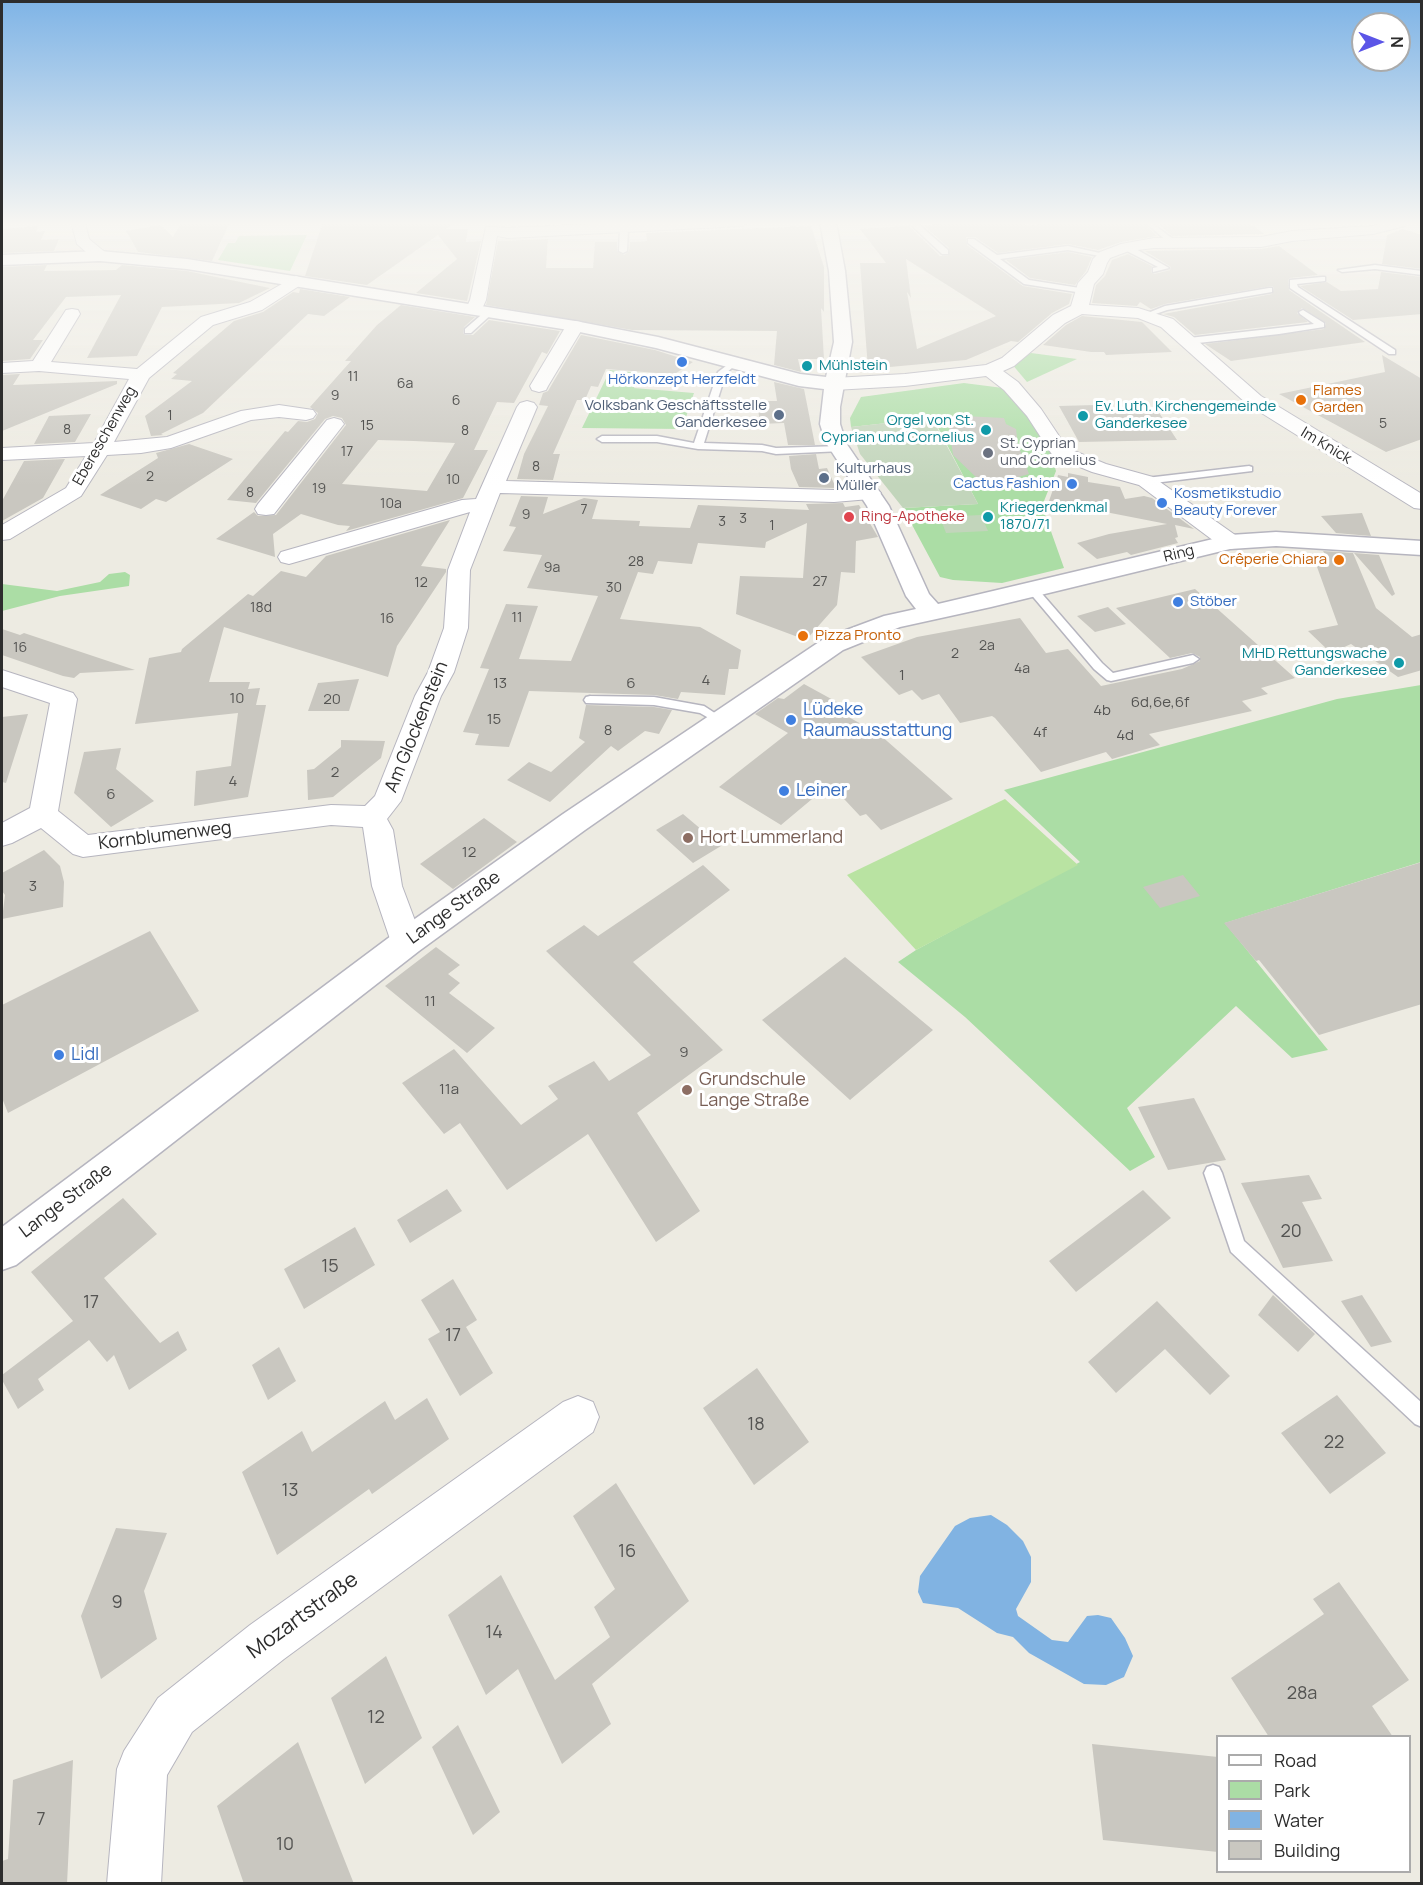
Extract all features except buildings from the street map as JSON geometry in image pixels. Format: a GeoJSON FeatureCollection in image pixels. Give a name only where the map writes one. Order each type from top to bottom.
{"type":"FeatureCollection","features":[{"type":"Feature","properties":{"kind":"street","name":"Ebereschenweg"},"geometry":{"type":"LineString","coordinates":[[2,534],[74,492],[141,375],[207,321],[243,310]]}},
{"type":"Feature","properties":{"kind":"street"},"geometry":{"type":"LineString","coordinates":[[476,310],[575,326],[658,343],[799,380],[834,384],[905,380],[990,370],[1008,362],[1059,319],[1077,310]]}},
{"type":"Feature","properties":{"kind":"street"},"geometry":{"type":"LineString","coordinates":[[840,310],[843,342],[834,384],[830,424],[840,449],[870,493],[894,537],[914,590],[933,613]]}},
{"type":"Feature","properties":{"kind":"street","name":"Im Knick"},"geometry":{"type":"LineString","coordinates":[[1090,310],[1147,315],[1167,323],[1254,400],[1422,503]]}},
{"type":"Feature","properties":{"kind":"street"},"geometry":{"type":"LineString","coordinates":[[39,366],[72,314]]}},
{"type":"Feature","properties":{"kind":"street"},"geometry":{"type":"LineString","coordinates":[[539,386],[575,326]]}},
{"type":"Feature","properties":{"kind":"street"},"geometry":{"type":"LineString","coordinates":[[2,368],[39,366],[141,375]]}},
{"type":"Feature","properties":{"kind":"street","name":"Ring"},"geometry":{"type":"LineString","coordinates":[[990,370],[1011,386],[1034,413],[1060,452],[1098,468],[1146,481],[1230,542]]}},
{"type":"Feature","properties":{"kind":"street","name":"Am Glockenstein"},"geometry":{"type":"LineString","coordinates":[[372,817],[387,801],[428,696],[441,672],[456,628],[459,570],[527,407]]}},
{"type":"Feature","properties":{"kind":"street"},"geometry":{"type":"LineString","coordinates":[[2,454],[100,450],[171,442],[248,415],[268,411],[306,414],[316,409],[336,408],[345,415],[334,424],[266,509]]}},
{"type":"Feature","properties":{"kind":"street"},"geometry":{"type":"LineString","coordinates":[[289,557],[470,505],[488,496],[834,496],[870,493]]}},
{"type":"Feature","properties":{"kind":"street"},"geometry":{"type":"LineString","coordinates":[[1230,542],[1276,539],[1422,548]]}},
{"type":"Feature","properties":{"kind":"street","name":"Ring"},"geometry":{"type":"LineString","coordinates":[[933,613],[1230,542]]}},
{"type":"Feature","properties":{"kind":"street","name":"Lange Straße"},"geometry":{"type":"LineString","coordinates":[[2,1251],[407,942],[721,721],[834,644],[883,624],[933,613]]}},
{"type":"Feature","properties":{"kind":"street"},"geometry":{"type":"LineString","coordinates":[[2,678],[64,699],[43,814],[2,837]]}},
{"type":"Feature","properties":{"kind":"street","name":"Kornblumenweg"},"geometry":{"type":"LineString","coordinates":[[43,814],[83,846],[331,815],[372,817]]}},
{"type":"Feature","properties":{"kind":"street"},"geometry":{"type":"LineString","coordinates":[[372,817],[379,830],[387,886],[407,942]]}},
{"type":"Feature","properties":{"kind":"street","name":"Mozartstraße"},"geometry":{"type":"LineString","coordinates":[[134,1884],[142,1769],[175,1715],[267,1642],[578,1417]]}},
{"type":"Feature","properties":{"kind":"lane"},"geometry":{"type":"LineString","coordinates":[[1147,315],[1160,310]]}},
{"type":"Feature","properties":{"kind":"lane"},"geometry":{"type":"LineString","coordinates":[[1328,310],[1392,352]]}},
{"type":"Feature","properties":{"kind":"lane"},"geometry":{"type":"LineString","coordinates":[[468,331],[482,311]]}},
{"type":"Feature","properties":{"kind":"lane"},"geometry":{"type":"LineString","coordinates":[[1194,345],[1321,325],[1304,312]]}},
{"type":"Feature","properties":{"kind":"lane"},"geometry":{"type":"LineString","coordinates":[[698,446],[722,372],[735,363]]}},
{"type":"Feature","properties":{"kind":"lane"},"geometry":{"type":"LineString","coordinates":[[602,439],[657,439],[698,446],[762,448],[776,452],[840,449]]}},
{"type":"Feature","properties":{"kind":"lane"},"geometry":{"type":"LineString","coordinates":[[1146,481],[1249,469]]}},
{"type":"Feature","properties":{"kind":"lane"},"geometry":{"type":"LineString","coordinates":[[1033,590],[1098,666],[1111,677],[1193,659]]}},
{"type":"Feature","properties":{"kind":"lane"},"geometry":{"type":"LineString","coordinates":[[590,700],[654,701],[704,710],[721,721]]}},
{"type":"Feature","properties":{"kind":"lane"},"geometry":{"type":"LineString","coordinates":[[1213,1173],[1237,1246],[1422,1417]]}},
{"type":"Feature","properties":{"kind":"green space"},"geometry":{"type":"Polygon","coordinates":[[[1031,353],[1077,359],[1027,382],[1011,363],[1020,356],[1031,353]]]}},
{"type":"Feature","properties":{"kind":"green space"},"geometry":{"type":"Polygon","coordinates":[[[610,370],[640,373],[634,388],[694,393],[682,429],[582,428],[610,370]]]}},
{"type":"Feature","properties":{"kind":"green space"},"geometry":{"type":"Polygon","coordinates":[[[964,383],[1003,388],[1026,414],[1051,454],[1056,471],[1042,506],[1064,568],[1002,583],[940,577],[903,508],[978,504],[933,418],[851,427],[850,418],[861,397],[964,383]]]}},
{"type":"Feature","properties":{"kind":"green space"},"geometry":{"type":"Polygon","coordinates":[[[932,418],[978,504],[903,508],[860,454],[851,427],[932,418]]]}},
{"type":"Feature","properties":{"kind":"green space"},"geometry":{"type":"Polygon","coordinates":[[[981,515],[988,531],[946,533],[940,517],[981,515]]]}},
{"type":"Feature","properties":{"kind":"green space"},"geometry":{"type":"Polygon","coordinates":[[[125,572],[130,575],[129,586],[60,596],[2,611],[2,584],[57,591],[100,582],[109,574],[125,572]]]}},
{"type":"Feature","properties":{"kind":"green space"},"geometry":{"type":"Polygon","coordinates":[[[1421,685],[1421,862],[1225,923],[1328,1050],[1292,1058],[1236,1006],[1127,1108],[1155,1157],[1130,1171],[965,1017],[898,962],[916,950],[1080,862],[1004,790],[1337,699],[1421,685]]]}},
{"type":"Feature","properties":{"kind":"green space"},"geometry":{"type":"Polygon","coordinates":[[[1005,799],[1078,865],[916,950],[847,875],[1005,799]]]}},
{"type":"Feature","properties":{"kind":"water"},"geometry":{"type":"Polygon","coordinates":[[[991,1515],[1007,1525],[1023,1541],[1031,1557],[1031,1582],[1016,1609],[1018,1616],[1052,1640],[1068,1642],[1087,1616],[1098,1615],[1111,1618],[1125,1638],[1133,1656],[1124,1677],[1106,1685],[1084,1684],[1029,1653],[1013,1637],[997,1633],[958,1608],[923,1603],[918,1592],[920,1576],[955,1526],[970,1518],[991,1515]]]}},
{"type":"Feature","properties":{"kind":"place","name":"Hörkonzept Herzfeldt"},"geometry":{"type":"Point","coordinates":[682,362]}},
{"type":"Feature","properties":{"kind":"place","name":"Mühlstein"},"geometry":{"type":"Point","coordinates":[807,366]}},
{"type":"Feature","properties":{"kind":"place","name":"Flames Garden"},"geometry":{"type":"Point","coordinates":[1301,400]}},
{"type":"Feature","properties":{"kind":"place","name":"Volksbank Geschäftsstelle Ganderkesee"},"geometry":{"type":"Point","coordinates":[779,415]}},
{"type":"Feature","properties":{"kind":"place","name":"Ev. Luth. Kirchengemeinde Ganderkesee"},"geometry":{"type":"Point","coordinates":[1083,416]}},
{"type":"Feature","properties":{"kind":"place","name":"Orgel von St. Cyprian und Cornelius"},"geometry":{"type":"Point","coordinates":[986,430]}},
{"type":"Feature","properties":{"kind":"place","name":"St. Cyprian und Cornelius"},"geometry":{"type":"Point","coordinates":[988,453]}},
{"type":"Feature","properties":{"kind":"place","name":"Kulturhaus Müller"},"geometry":{"type":"Point","coordinates":[824,478]}},
{"type":"Feature","properties":{"kind":"place","name":"Cactus Fashion"},"geometry":{"type":"Point","coordinates":[1072,484]}},
{"type":"Feature","properties":{"kind":"place","name":"Kosmetikstudio Beauty Forever"},"geometry":{"type":"Point","coordinates":[1162,503]}},
{"type":"Feature","properties":{"kind":"place","name":"Ring-Apotheke"},"geometry":{"type":"Point","coordinates":[849,517]}},
{"type":"Feature","properties":{"kind":"place","name":"Kriegerdenkmal 1870/71"},"geometry":{"type":"Point","coordinates":[988,517]}},
{"type":"Feature","properties":{"kind":"place","name":"Crêperie Chiara"},"geometry":{"type":"Point","coordinates":[1339,560]}},
{"type":"Feature","properties":{"kind":"place","name":"Stöber"},"geometry":{"type":"Point","coordinates":[1178,602]}},
{"type":"Feature","properties":{"kind":"place","name":"Pizza Pronto"},"geometry":{"type":"Point","coordinates":[803,636]}},
{"type":"Feature","properties":{"kind":"place","name":"MHD Rettungswache Ganderkesee"},"geometry":{"type":"Point","coordinates":[1399,663]}},
{"type":"Feature","properties":{"kind":"place","name":"Lüdeke Raumausstattung"},"geometry":{"type":"Point","coordinates":[791,720]}},
{"type":"Feature","properties":{"kind":"place","name":"Leiner"},"geometry":{"type":"Point","coordinates":[784,791]}},
{"type":"Feature","properties":{"kind":"place","name":"Hort Lummerland"},"geometry":{"type":"Point","coordinates":[688,838]}},
{"type":"Feature","properties":{"kind":"place","name":"Lidl"},"geometry":{"type":"Point","coordinates":[59,1055]}},
{"type":"Feature","properties":{"kind":"place","name":"Grundschule Lange Straße"},"geometry":{"type":"Point","coordinates":[687,1090]}}]}
